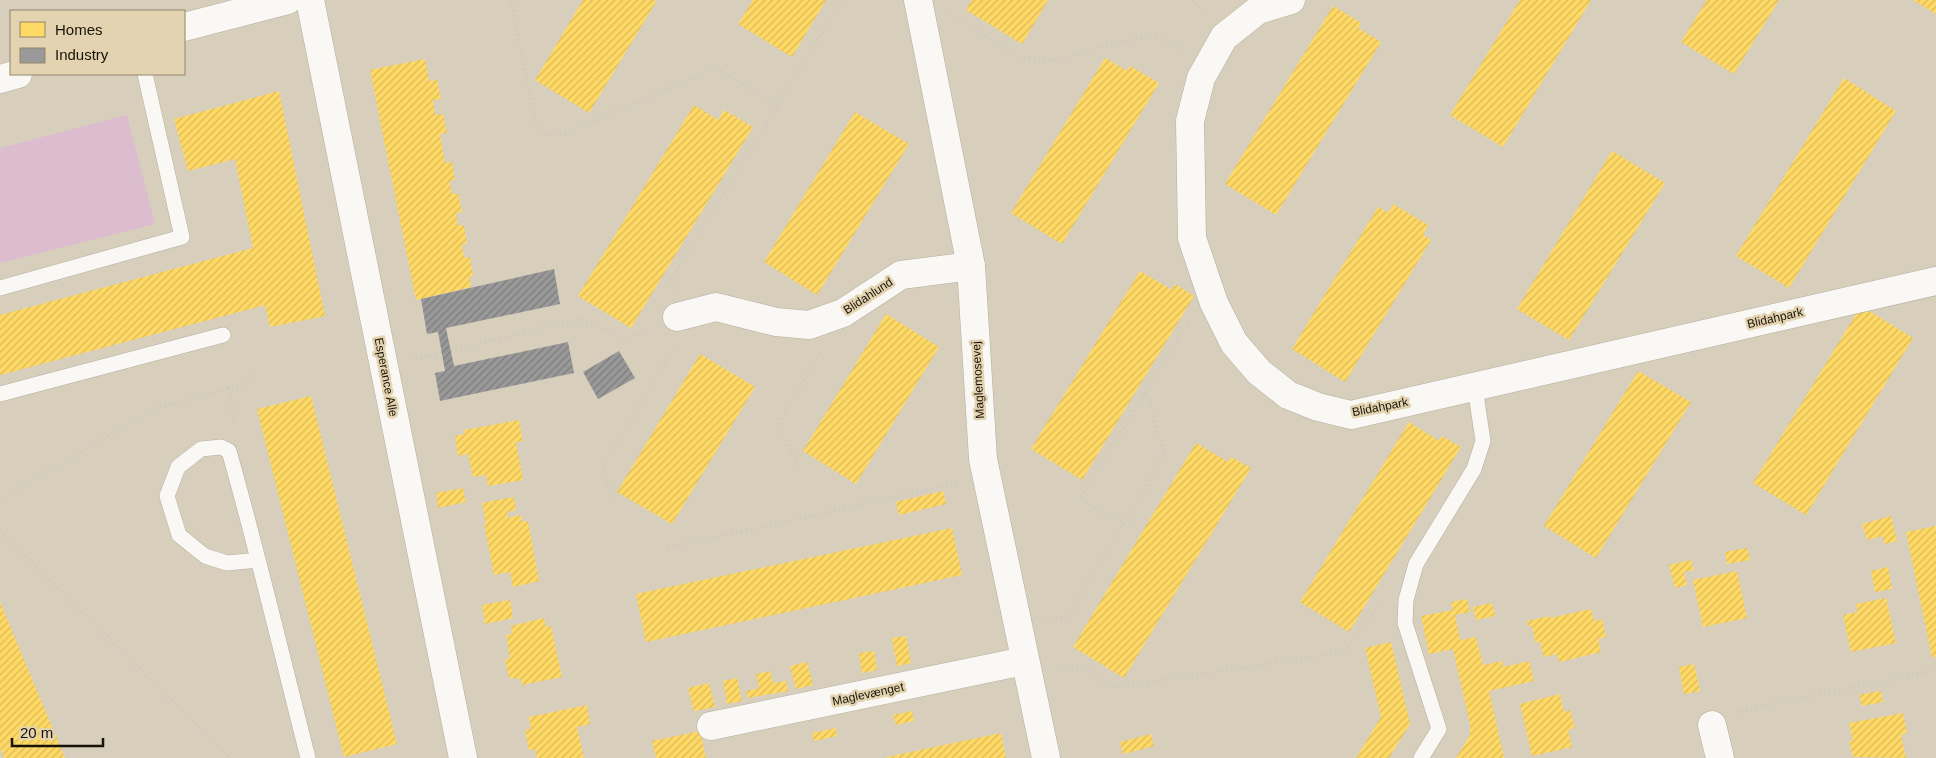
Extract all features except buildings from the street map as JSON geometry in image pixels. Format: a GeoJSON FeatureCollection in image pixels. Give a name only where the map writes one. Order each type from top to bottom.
{"type":"FeatureCollection","features":[{"type":"Feature","properties":{"kind":"street"},"geometry":{"type":"LineString","coordinates":[[185,27],[239,6],[288,0]]}},
{"type":"Feature","properties":{"kind":"street","name":"Esperance Alle"},"geometry":{"type":"LineString","coordinates":[[310,0],[459,757]]}},
{"type":"Feature","properties":{"kind":"street","name":"Maglemosevej"},"geometry":{"type":"LineString","coordinates":[[918,0],[971,266],[983,459],[1046,758]]}},
{"type":"Feature","properties":{"kind":"street","name":"Blidahpark"},"geometry":{"type":"LineString","coordinates":[[1291,0],[1258,10],[1224,37],[1201,78],[1190,121],[1192,238],[1214,303],[1234,343],[1259,372],[1288,395],[1318,407],[1351,414],[1936,281]]}},
{"type":"Feature","properties":{"kind":"street"},"geometry":{"type":"LineString","coordinates":[[0,79],[14,75]]}},
{"type":"Feature","properties":{"kind":"street","name":"Blidahlund"},"geometry":{"type":"LineString","coordinates":[[677,317],[716,307],[776,322],[809,325],[843,314],[901,275],[971,266]]}},
{"type":"Feature","properties":{"kind":"street","name":"Maglevænget"},"geometry":{"type":"LineString","coordinates":[[711,726],[1026,668]]}},
{"type":"Feature","properties":{"kind":"street"},"geometry":{"type":"LineString","coordinates":[[1712,725],[1720,758]]}},
{"type":"Feature","properties":{"kind":"lane"},"geometry":{"type":"LineString","coordinates":[[0,288],[182,237],[145,75]]}},
{"type":"Feature","properties":{"kind":"lane"},"geometry":{"type":"LineString","coordinates":[[0,394],[223,335]]}},
{"type":"Feature","properties":{"kind":"lane"},"geometry":{"type":"LineString","coordinates":[[1421,758],[1438,729],[1405,624],[1406,600],[1416,564],[1474,470],[1483,441],[1475,387]]}},
{"type":"Feature","properties":{"kind":"lane"},"geometry":{"type":"LineString","coordinates":[[258,560],[227,563],[205,556],[179,535],[167,496],[178,467],[201,449],[221,447],[229,452],[258,560],[308,758]]}},
{"type":"Feature","properties":{"kind":"path"},"geometry":{"type":"LineString","coordinates":[[511,0],[535,123],[539,130],[546,135],[562,135],[716,68],[778,105]]}},
{"type":"Feature","properties":{"kind":"path"},"geometry":{"type":"LineString","coordinates":[[610,498],[603,465],[674,350],[677,317],[671,279],[842,0]]}},
{"type":"Feature","properties":{"kind":"path"},"geometry":{"type":"LineString","coordinates":[[947,12],[1019,57],[1054,61],[1106,45],[1153,36],[1210,60]]}},
{"type":"Feature","properties":{"kind":"path"},"geometry":{"type":"LineString","coordinates":[[1130,527],[1080,499],[1209,288]]}},
{"type":"Feature","properties":{"kind":"path"},"geometry":{"type":"LineString","coordinates":[[451,351],[578,319],[626,339],[677,317]]}},
{"type":"Feature","properties":{"kind":"path"},"geometry":{"type":"LineString","coordinates":[[800,468],[778,425],[827,341],[830,318]]}},
{"type":"Feature","properties":{"kind":"path"},"geometry":{"type":"LineString","coordinates":[[0,500],[156,408],[249,383],[253,374]]}},
{"type":"Feature","properties":{"kind":"path"},"geometry":{"type":"LineString","coordinates":[[221,447],[234,421],[229,388]]}},
{"type":"Feature","properties":{"kind":"path"},"geometry":{"type":"LineString","coordinates":[[1017,627],[1068,616],[1165,455],[1146,391]]}},
{"type":"Feature","properties":{"kind":"path"},"geometry":{"type":"LineString","coordinates":[[668,548],[987,477]]}},
{"type":"Feature","properties":{"kind":"path"},"geometry":{"type":"LineString","coordinates":[[0,531],[230,758]]}},
{"type":"Feature","properties":{"kind":"path"},"geometry":{"type":"LineString","coordinates":[[1026,668],[1083,666],[1109,688],[1344,652],[1384,598]]}},
{"type":"Feature","properties":{"kind":"path"},"geometry":{"type":"LineString","coordinates":[[1712,725],[1735,712],[1936,670]]}},
{"type":"Feature","properties":{"kind":"shaded area"},"geometry":{"type":"Polygon","coordinates":[[[127,115],[155,224],[0,263],[0,148],[127,115]]]}}]}
